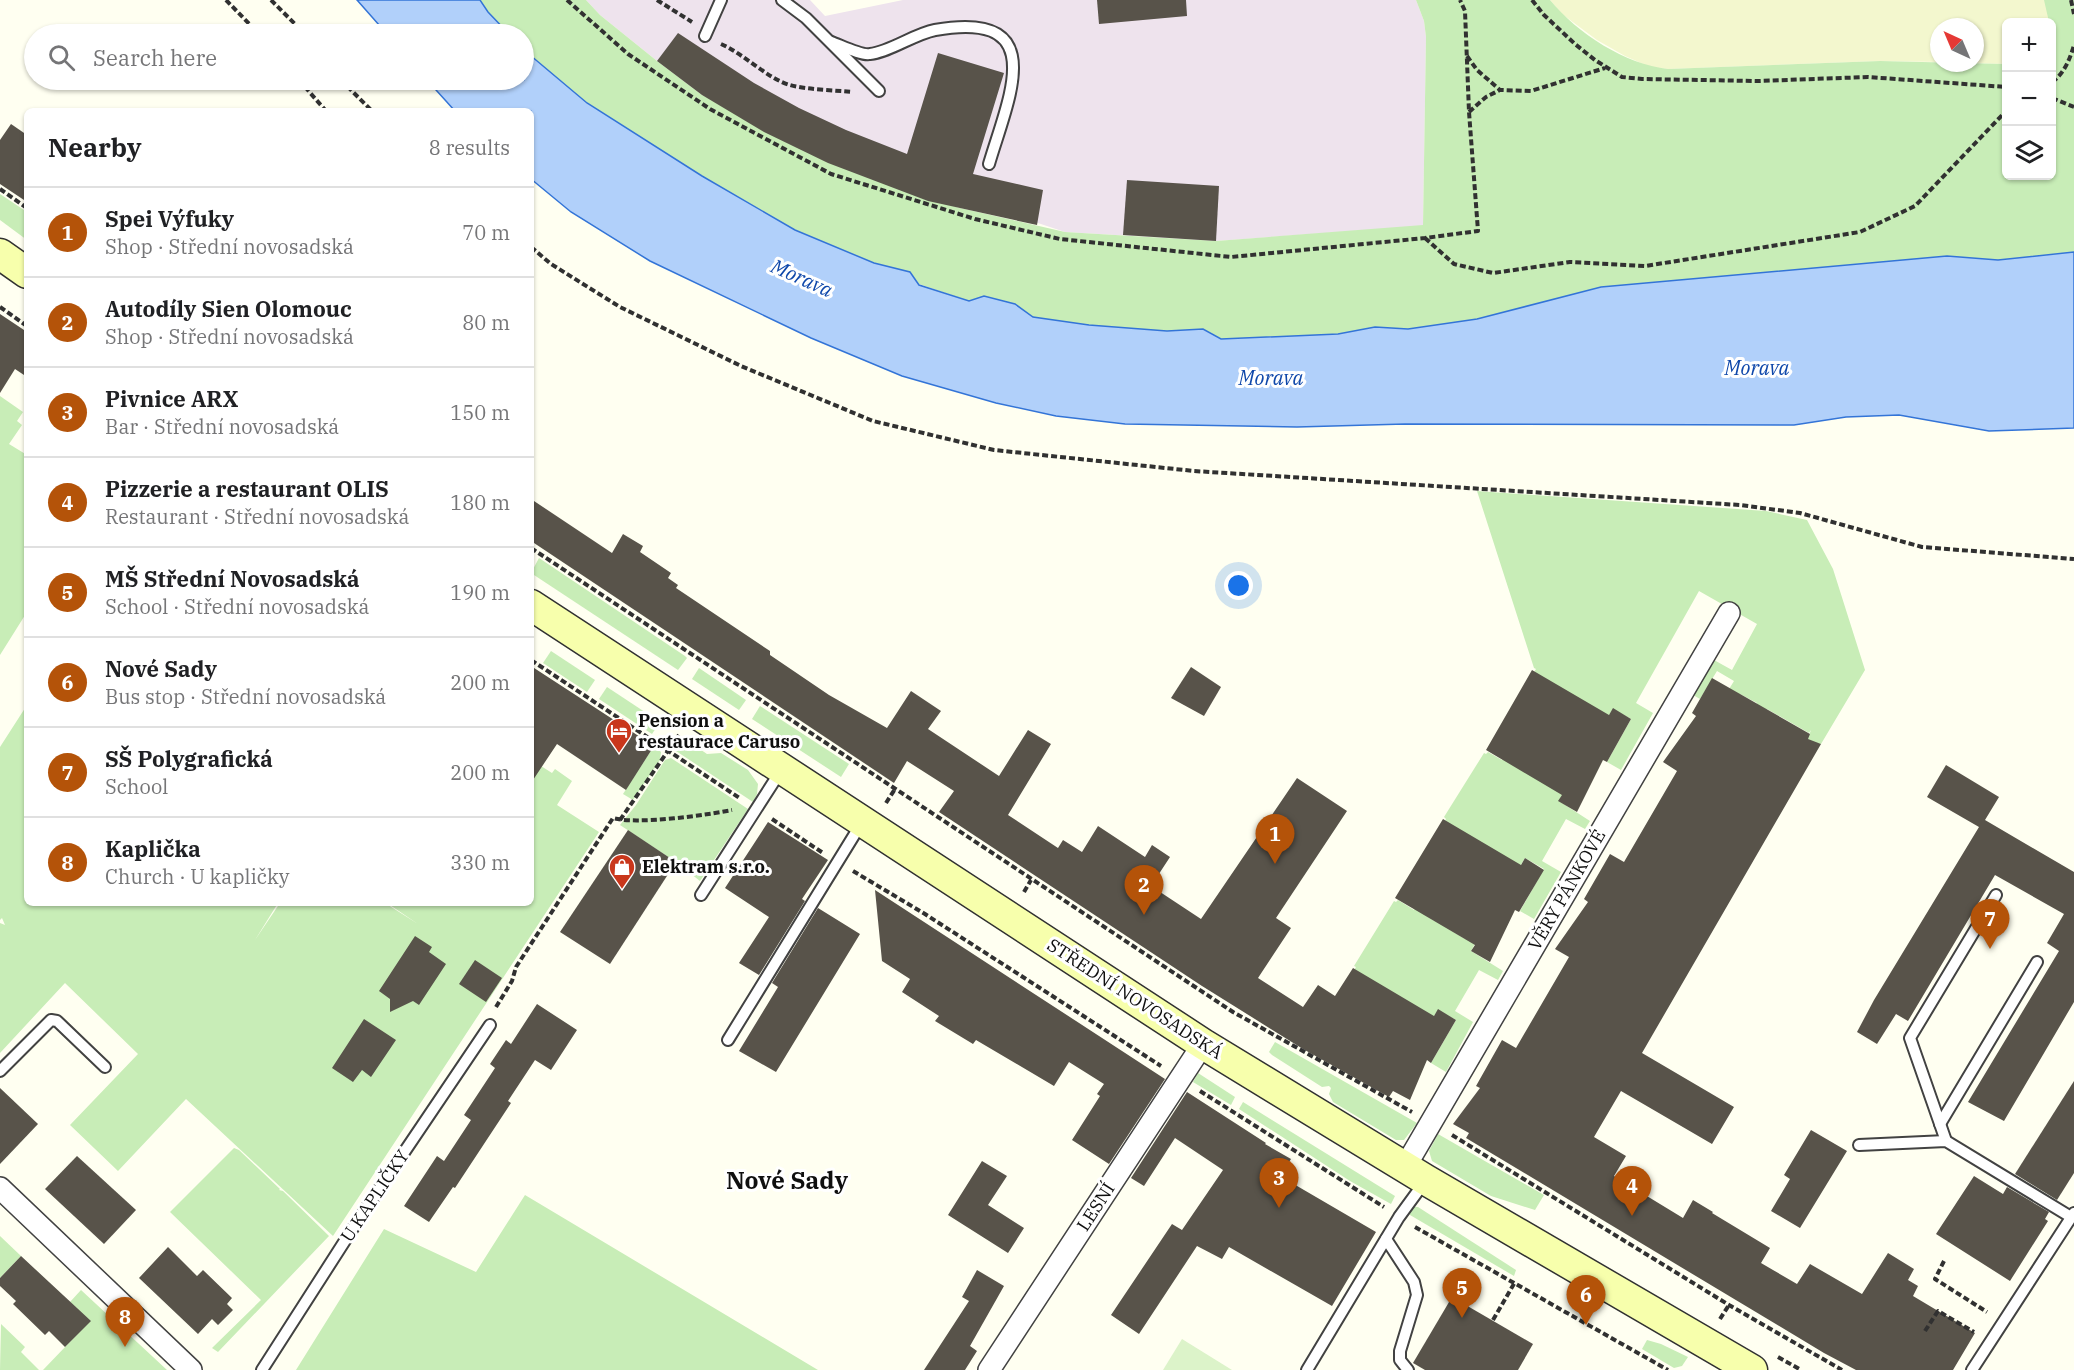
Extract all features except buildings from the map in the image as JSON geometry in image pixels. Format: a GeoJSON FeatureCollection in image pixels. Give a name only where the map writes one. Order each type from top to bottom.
{"type":"FeatureCollection","features":[{"type":"Feature","properties":{"kind":"main road"},"geometry":{"type":"LineString","coordinates":[[0,254],[24,271]]}},
{"type":"Feature","properties":{"kind":"main road","name":"STŘEDNÍ NOVOSADSKÁ"},"geometry":{"type":"LineString","coordinates":[[534,607],[1203,1044],[1415,1174],[1752,1370]]}},
{"type":"Feature","properties":{"kind":"street","name":"VĚRY PÁNKOVÉ"},"geometry":{"type":"LineString","coordinates":[[1415,1174],[1431,1122],[1729,613]]}},
{"type":"Feature","properties":{"kind":"street","name":"LESNÍ"},"geometry":{"type":"LineString","coordinates":[[989,1370],[1203,1044]]}},
{"type":"Feature","properties":{"kind":"street"},"geometry":{"type":"LineString","coordinates":[[0,1188],[191,1370]]}},
{"type":"Feature","properties":{"kind":"lane"},"geometry":{"type":"LineString","coordinates":[[705,36],[721,0]]}},
{"type":"Feature","properties":{"kind":"lane"},"geometry":{"type":"LineString","coordinates":[[782,0],[806,18],[879,92]]}},
{"type":"Feature","properties":{"kind":"lane"},"geometry":{"type":"LineString","coordinates":[[831,42],[869,55],[934,30],[975,27],[994,33],[1007,41],[1014,60],[1013,82],[989,164]]}},
{"type":"Feature","properties":{"kind":"lane"},"geometry":{"type":"LineString","coordinates":[[701,894],[782,769]]}},
{"type":"Feature","properties":{"kind":"lane"},"geometry":{"type":"LineString","coordinates":[[728,1040],[863,822]]}},
{"type":"Feature","properties":{"kind":"lane"},"geometry":{"type":"LineString","coordinates":[[1946,1141],[1910,1038],[1996,895]]}},
{"type":"Feature","properties":{"kind":"lane"},"geometry":{"type":"LineString","coordinates":[[1940,1124],[2037,962]]}},
{"type":"Feature","properties":{"kind":"lane"},"geometry":{"type":"LineString","coordinates":[[0,1071],[51,1020],[57,1021],[105,1067]]}},
{"type":"Feature","properties":{"kind":"lane","name":"U KAPLIČKY"},"geometry":{"type":"LineString","coordinates":[[262,1370],[342,1245],[490,1025]]}},
{"type":"Feature","properties":{"kind":"lane"},"geometry":{"type":"LineString","coordinates":[[1859,1145],[1946,1141],[2073,1215],[1972,1370]]}},
{"type":"Feature","properties":{"kind":"lane"},"geometry":{"type":"LineString","coordinates":[[1307,1370],[1399,1217],[1415,1174]]}},
{"type":"Feature","properties":{"kind":"lane"},"geometry":{"type":"LineString","coordinates":[[1386,1239],[1414,1282],[1417,1295],[1400,1351],[1400,1360],[1408,1370]]}},
{"type":"Feature","properties":{"kind":"path"},"geometry":{"type":"LineString","coordinates":[[226,0],[249,24]]}},
{"type":"Feature","properties":{"kind":"path"},"geometry":{"type":"LineString","coordinates":[[271,0],[295,24]]}},
{"type":"Feature","properties":{"kind":"path"},"geometry":{"type":"LineString","coordinates":[[567,0],[628,54],[710,109],[831,174],[975,219],[1060,239],[1231,257],[1478,231],[1469,112],[1465,11],[1461,0]]}},
{"type":"Feature","properties":{"kind":"path"},"geometry":{"type":"LineString","coordinates":[[657,0],[697,25],[705,36],[733,49],[778,80],[790,85],[856,92],[879,92]]}},
{"type":"Feature","properties":{"kind":"path"},"geometry":{"type":"LineString","coordinates":[[1532,0],[1544,15],[1575,44],[1606,68],[1622,77],[1642,80],[1758,81],[1868,77],[2002,87]]}},
{"type":"Feature","properties":{"kind":"path"},"geometry":{"type":"LineString","coordinates":[[2071,0],[2074,14]]}},
{"type":"Feature","properties":{"kind":"path"},"geometry":{"type":"LineString","coordinates":[[2056,78],[2064,70],[2074,45]]}},
{"type":"Feature","properties":{"kind":"path"},"geometry":{"type":"LineString","coordinates":[[1467,56],[1477,70],[1500,90]]}},
{"type":"Feature","properties":{"kind":"path"},"geometry":{"type":"LineString","coordinates":[[1469,112],[1500,90],[1531,91],[1606,68]]}},
{"type":"Feature","properties":{"kind":"path"},"geometry":{"type":"LineString","coordinates":[[308,90],[323,108]]}},
{"type":"Feature","properties":{"kind":"path"},"geometry":{"type":"LineString","coordinates":[[351,90],[369,108]]}},
{"type":"Feature","properties":{"kind":"path"},"geometry":{"type":"LineString","coordinates":[[2056,100],[2074,107]]}},
{"type":"Feature","properties":{"kind":"path"},"geometry":{"type":"LineString","coordinates":[[1425,238],[1454,264],[1493,273],[1570,262],[1645,266],[1860,232],[1915,206],[2002,116]]}},
{"type":"Feature","properties":{"kind":"path"},"geometry":{"type":"LineString","coordinates":[[0,189],[24,206]]}},
{"type":"Feature","properties":{"kind":"path"},"geometry":{"type":"LineString","coordinates":[[534,250],[551,264],[620,307],[741,366],[873,421],[994,450],[1194,471],[1740,505],[1800,513],[1922,547],[2074,559]]}},
{"type":"Feature","properties":{"kind":"path"},"geometry":{"type":"LineString","coordinates":[[0,308],[24,324]]}},
{"type":"Feature","properties":{"kind":"path"},"geometry":{"type":"LineString","coordinates":[[534,550],[1233,1012],[1431,1122],[1729,1305],[1842,1370]]}},
{"type":"Feature","properties":{"kind":"path"},"geometry":{"type":"LineString","coordinates":[[534,662],[748,804]]}},
{"type":"Feature","properties":{"kind":"path"},"geometry":{"type":"LineString","coordinates":[[620,820],[679,735]]}},
{"type":"Feature","properties":{"kind":"path"},"geometry":{"type":"LineString","coordinates":[[490,1025],[492,1014],[512,981],[516,967],[613,818],[620,820],[670,818],[734,809]]}},
{"type":"Feature","properties":{"kind":"path"},"geometry":{"type":"LineString","coordinates":[[763,813],[838,863],[925,914],[1426,1234],[1668,1370]]}},
{"type":"Feature","properties":{"kind":"path"},"geometry":{"type":"LineString","coordinates":[[1944,1261],[1935,1279],[2003,1323]]}},
{"type":"Feature","properties":{"kind":"path"},"geometry":{"type":"LineString","coordinates":[[1493,1320],[1515,1282]]}},
{"type":"Feature","properties":{"kind":"path"},"geometry":{"type":"LineString","coordinates":[[1720,1319],[1729,1305]]}},
{"type":"Feature","properties":{"kind":"path"},"geometry":{"type":"LineString","coordinates":[[1925,1331],[1938,1311],[1990,1341]]}},
{"type":"Feature","properties":{"kind":"shaded area"},"geometry":{"type":"Polygon","coordinates":[[[586,0],[810,0],[825,16],[903,0],[1416,0],[1424,21],[1426,37],[1423,226],[1216,241],[1065,232],[920,184],[702,95],[600,15],[586,0]]]}},
{"type":"Feature","properties":{"kind":"green space"},"geometry":{"type":"Polygon","coordinates":[[[480,0],[586,0],[600,15],[702,95],[956,207],[1065,232],[1216,241],[1423,225],[1426,37],[1424,21],[1416,0],[1550,0],[1561,13],[1603,45],[1635,61],[1668,69],[1880,61],[1930,62],[1930,72],[1984,72],[1984,63],[2002,64],[2002,180],[2056,180],[2056,18],[2048,18],[2044,0],[2074,0],[2074,252],[1998,260],[1947,256],[1601,287],[1477,319],[1408,329],[1375,327],[1338,334],[1221,339],[1203,329],[1167,331],[1089,325],[1033,317],[1015,304],[984,296],[969,301],[919,284],[910,272],[874,263],[795,230],[702,176],[587,103],[534,58],[534,24],[499,24],[480,0]]]}},
{"type":"Feature","properties":{"kind":"green space"},"geometry":{"type":"Polygon","coordinates":[[[1550,0],[2053,0],[2050,18],[2002,18],[2002,64],[1984,63],[1984,18],[1930,18],[1930,62],[1880,61],[1668,69],[1650,67],[1625,56],[1597,40],[1562,14],[1550,0]]]}},
{"type":"Feature","properties":{"kind":"green space"},"geometry":{"type":"Polygon","coordinates":[[[0,194],[24,210],[24,238],[0,220],[0,194]]]}},
{"type":"Feature","properties":{"kind":"green space"},"geometry":{"type":"Polygon","coordinates":[[[0,396],[23,412],[17,421],[22,425],[9,444],[24,453],[24,617],[0,655],[0,396]]]}},
{"type":"Feature","properties":{"kind":"green space"},"geometry":{"type":"Polygon","coordinates":[[[1477,491],[1766,511],[1807,520],[1833,569],[1865,670],[1821,744],[1807,741],[1811,730],[1809,733],[1767,709],[1763,715],[1754,710],[1757,703],[1740,694],[1736,700],[1726,694],[1734,681],[1717,671],[1700,699],[1693,695],[1714,660],[1732,670],[1757,624],[1699,591],[1636,703],[1653,713],[1621,770],[1607,762],[1631,719],[1613,709],[1605,721],[1534,672],[1536,669],[1477,491]]]}},
{"type":"Feature","properties":{"kind":"green space"},"geometry":{"type":"Polygon","coordinates":[[[539,558],[687,658],[678,670],[534,575],[534,567],[539,558]]]}},
{"type":"Feature","properties":{"kind":"green space"},"geometry":{"type":"Polygon","coordinates":[[[551,651],[595,680],[587,692],[543,663],[551,651]]]}},
{"type":"Feature","properties":{"kind":"green space"},"geometry":{"type":"Polygon","coordinates":[[[699,668],[746,700],[739,710],[692,679],[699,668]]]}},
{"type":"Feature","properties":{"kind":"green space"},"geometry":{"type":"Polygon","coordinates":[[[607,687],[660,722],[652,734],[599,699],[607,687]]]}},
{"type":"Feature","properties":{"kind":"green space"},"geometry":{"type":"Polygon","coordinates":[[[760,706],[849,764],[841,777],[752,719],[760,706]]]}},
{"type":"Feature","properties":{"kind":"green space"},"geometry":{"type":"Polygon","coordinates":[[[24,710],[24,906],[276,906],[255,940],[278,906],[390,906],[418,924],[391,906],[534,906],[534,770],[541,766],[552,773],[555,769],[572,781],[557,805],[599,832],[333,1236],[186,1099],[118,1171],[70,1125],[138,1054],[65,983],[0,1053],[0,923],[5,925],[2,918],[0,920],[0,747],[24,710]]]}},
{"type":"Feature","properties":{"kind":"green space"},"geometry":{"type":"Polygon","coordinates":[[[685,739],[707,754],[721,753],[748,770],[758,784],[753,802],[676,751],[685,739]]]}},
{"type":"Feature","properties":{"kind":"green space"},"geometry":{"type":"Polygon","coordinates":[[[654,746],[661,752],[660,760],[633,800],[623,794],[654,746]]]}},
{"type":"Feature","properties":{"kind":"green space"},"geometry":{"type":"Polygon","coordinates":[[[1488,752],[1502,760],[1506,754],[1566,788],[1559,801],[1590,821],[1585,829],[1566,819],[1542,861],[1561,872],[1534,919],[1520,911],[1544,869],[1525,858],[1517,871],[1445,821],[1444,817],[1484,753],[1488,752]]]}},
{"type":"Feature","properties":{"kind":"green space"},"geometry":{"type":"Polygon","coordinates":[[[671,758],[748,809],[700,881],[676,862],[620,825],[665,760],[671,758]]]}},
{"type":"Feature","properties":{"kind":"green space"},"geometry":{"type":"Polygon","coordinates":[[[1398,900],[1414,910],[1418,903],[1428,917],[1437,922],[1453,924],[1450,930],[1465,939],[1478,938],[1471,951],[1503,971],[1498,980],[1479,970],[1455,1011],[1473,1022],[1446,1072],[1431,1063],[1456,1020],[1438,1010],[1430,1022],[1354,970],[1356,967],[1354,966],[1394,901],[1398,900]]]}},
{"type":"Feature","properties":{"kind":"green space"},"geometry":{"type":"Polygon","coordinates":[[[1275,1042],[1417,1123],[1404,1140],[1396,1140],[1333,1102],[1329,1094],[1331,1088],[1329,1086],[1322,1087],[1272,1055],[1269,1052],[1275,1042]]]}},
{"type":"Feature","properties":{"kind":"green space"},"geometry":{"type":"Polygon","coordinates":[[[1198,1073],[1235,1097],[1231,1105],[1193,1082],[1198,1073]]]}},
{"type":"Feature","properties":{"kind":"green space"},"geometry":{"type":"Polygon","coordinates":[[[1243,1102],[1395,1196],[1391,1204],[1350,1181],[1239,1109],[1243,1102]]]}},
{"type":"Feature","properties":{"kind":"green space"},"geometry":{"type":"Polygon","coordinates":[[[1438,1134],[1544,1195],[1535,1210],[1491,1196],[1432,1161],[1429,1151],[1438,1134]]]}},
{"type":"Feature","properties":{"kind":"green space"},"geometry":{"type":"Polygon","coordinates":[[[234,1148],[239,1150],[329,1236],[218,1352],[212,1348],[261,1300],[170,1212],[234,1148]]]}},
{"type":"Feature","properties":{"kind":"green space"},"geometry":{"type":"Polygon","coordinates":[[[525,1195],[818,1370],[296,1370],[384,1229],[476,1272],[525,1195]]]}},
{"type":"Feature","properties":{"kind":"green space"},"geometry":{"type":"Polygon","coordinates":[[[1414,1207],[1418,1207],[1516,1270],[1514,1276],[1410,1215],[1414,1207]]]}},
{"type":"Feature","properties":{"kind":"green space"},"geometry":{"type":"Polygon","coordinates":[[[0,1236],[21,1256],[0,1278],[0,1236]]]}},
{"type":"Feature","properties":{"kind":"green space"},"geometry":{"type":"Polygon","coordinates":[[[81,1290],[167,1370],[43,1370],[90,1321],[70,1302],[81,1290]]]}},
{"type":"Feature","properties":{"kind":"green space"},"geometry":{"type":"Polygon","coordinates":[[[1,1324],[25,1347],[21,1352],[39,1370],[0,1370],[1,1324]]]}},
{"type":"Feature","properties":{"kind":"green space"},"geometry":{"type":"Polygon","coordinates":[[[1182,1339],[1232,1370],[1163,1370],[1182,1339]]]}},
{"type":"Feature","properties":{"kind":"green space"},"geometry":{"type":"Polygon","coordinates":[[[1647,1340],[1688,1357],[1682,1366],[1674,1368],[1642,1349],[1647,1340]]]}},
{"type":"Feature","properties":{"kind":"water"},"geometry":{"type":"Polygon","coordinates":[[[357,0],[480,0],[499,24],[378,24],[357,0]]]}},
{"type":"Feature","properties":{"kind":"water","name":"Morava"},"geometry":{"type":"Polygon","coordinates":[[[534,58],[587,103],[702,176],[795,230],[874,263],[910,272],[919,285],[969,301],[984,296],[1015,304],[1033,317],[1089,325],[1167,331],[1203,329],[1221,339],[1338,334],[1375,327],[1408,329],[1477,319],[1601,287],[1947,256],[1998,260],[2074,252],[2074,428],[1989,431],[1899,415],[1846,417],[1794,425],[1405,424],[1297,427],[1125,424],[1056,416],[996,403],[902,376],[811,338],[650,261],[571,212],[534,181],[534,108],[452,108],[436,90],[534,90],[534,58]]]}},
{"type":"Feature","properties":{"kind":"place","name":"Pension a restaurace Caruso"},"geometry":{"type":"Point","coordinates":[619,754]}},
{"type":"Feature","properties":{"kind":"place","name":"Spei Výfuky"},"geometry":{"type":"Point","coordinates":[1275,864]}},
{"type":"Feature","properties":{"kind":"place","name":"Elektram s.r.o."},"geometry":{"type":"Point","coordinates":[622,890]}},
{"type":"Feature","properties":{"kind":"place","name":"Autodíly Sien Olomouc"},"geometry":{"type":"Point","coordinates":[1144,915]}},
{"type":"Feature","properties":{"kind":"place","name":"SŠ Polygrafická"},"geometry":{"type":"Point","coordinates":[1990,949]}},
{"type":"Feature","properties":{"kind":"place","name":"Pivnice ARX"},"geometry":{"type":"Point","coordinates":[1279,1208]}},
{"type":"Feature","properties":{"kind":"place","name":"Pizzerie a restaurant OLIS"},"geometry":{"type":"Point","coordinates":[1632,1216]}},
{"type":"Feature","properties":{"kind":"place","name":"MŠ Střední Novosadská"},"geometry":{"type":"Point","coordinates":[1462,1318]}},
{"type":"Feature","properties":{"kind":"place","name":"Nové Sady"},"geometry":{"type":"Point","coordinates":[1586,1325]}},
{"type":"Feature","properties":{"kind":"place","name":"Kaplička"},"geometry":{"type":"Point","coordinates":[125,1347]}},
{"type":"Feature","properties":{"kind":"district","name":"Nové Sady"},"geometry":{"type":"Point","coordinates":[787,1181]}}]}
